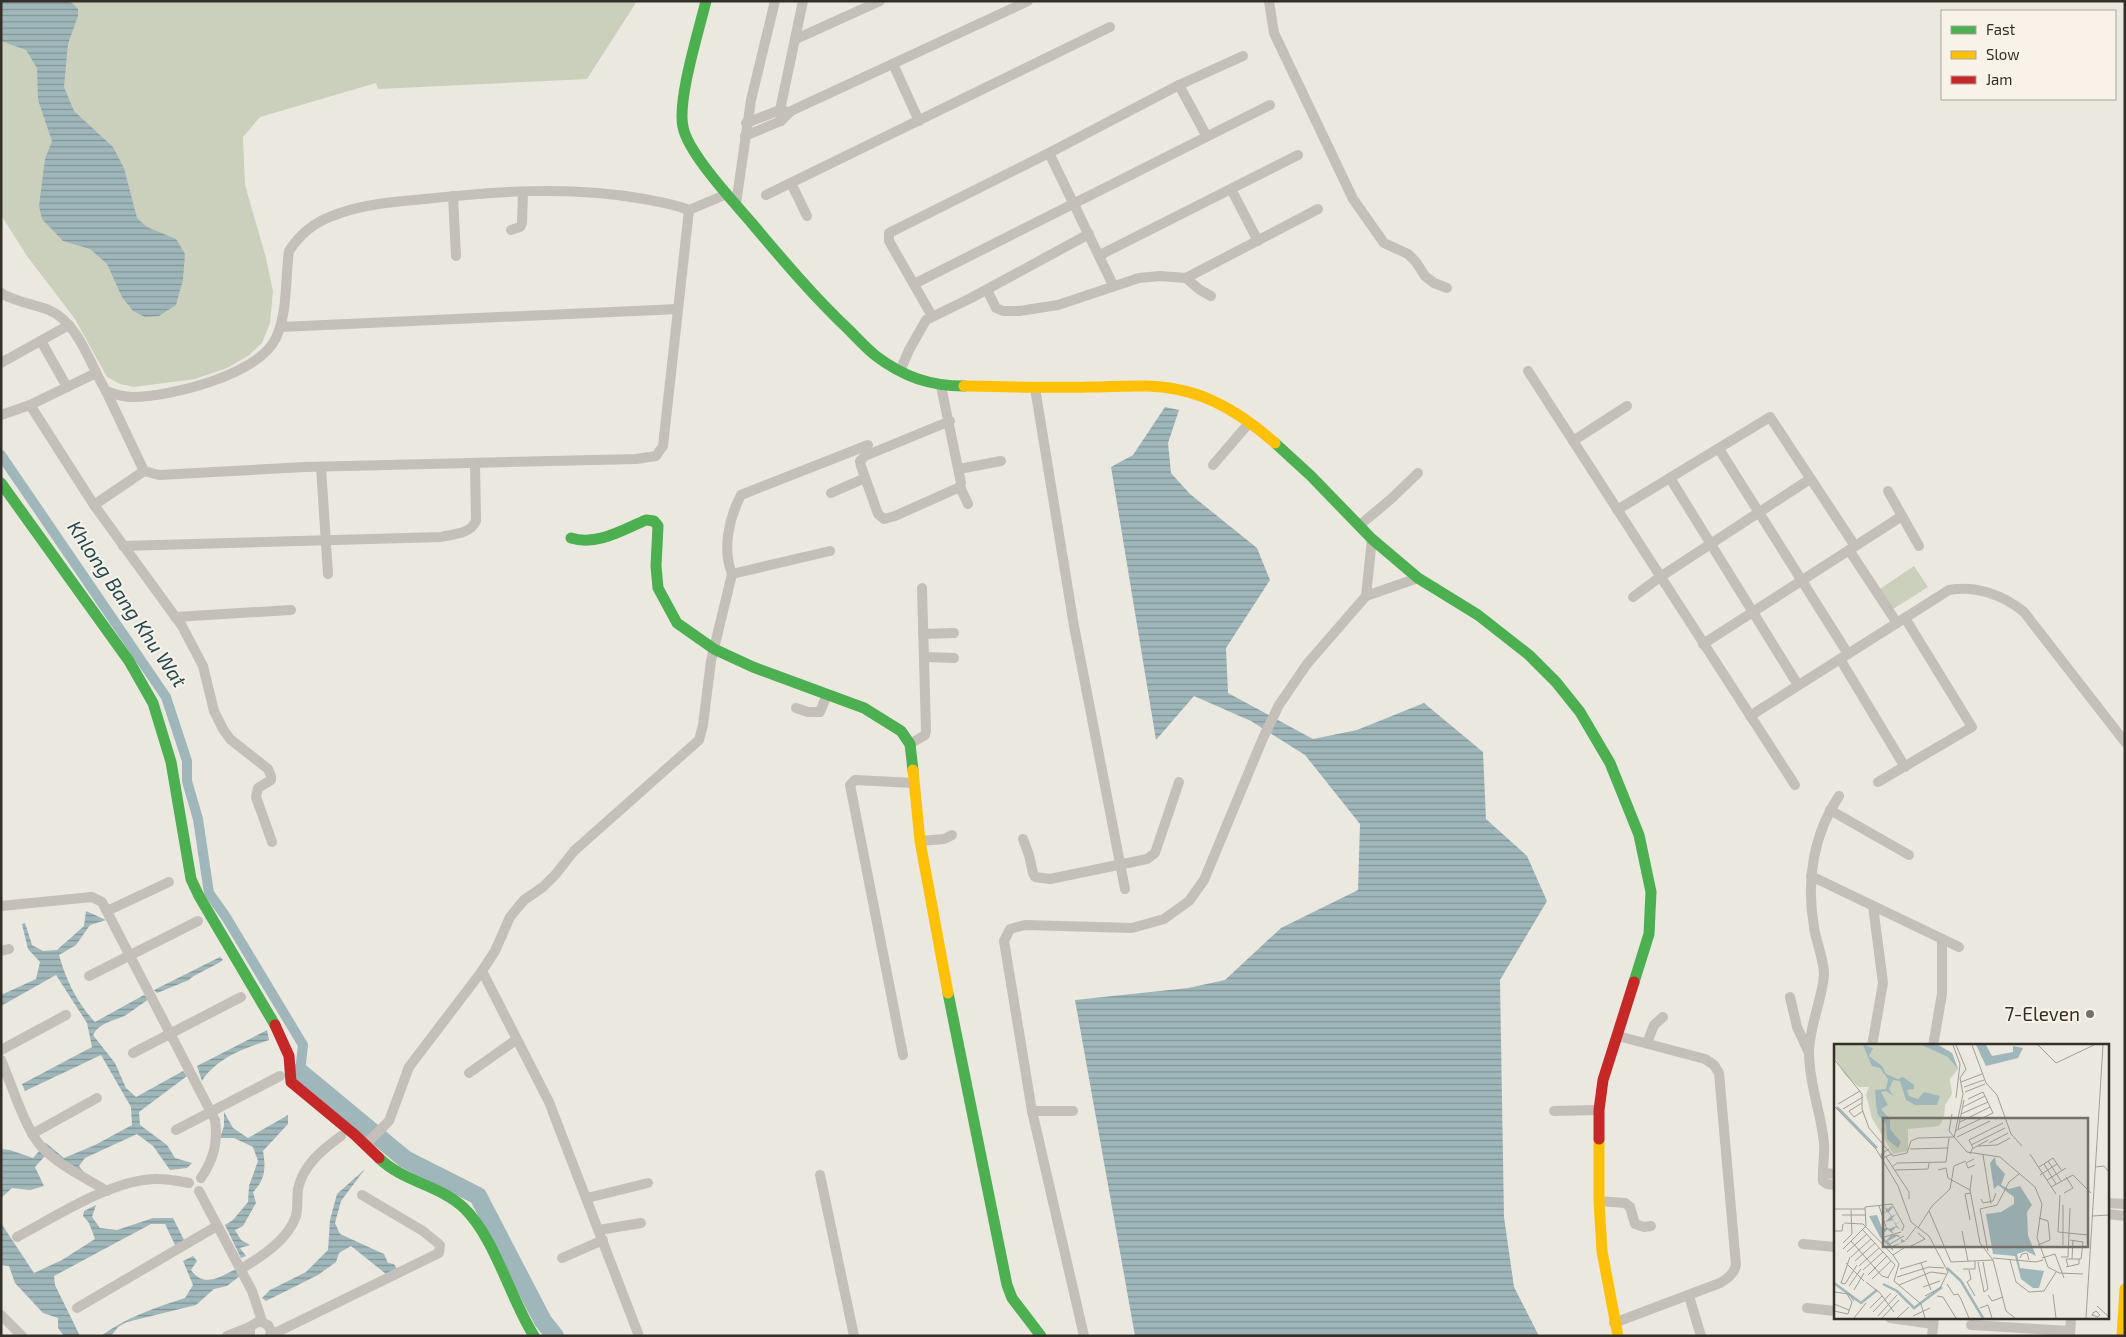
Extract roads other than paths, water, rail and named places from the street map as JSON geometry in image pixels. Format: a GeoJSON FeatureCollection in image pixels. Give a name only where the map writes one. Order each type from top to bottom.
{"type":"FeatureCollection","features":[{"type":"Feature","properties":{"kind":"street"},"geometry":{"type":"LineString","coordinates":[[706,1],[687,80],[682,111],[682,124],[685,136],[727,194],[817,300],[876,356],[900,371],[924,382],[941,386],[1035,388],[1158,386],[1182,390],[1216,403],[1258,428],[1311,476],[1372,539],[1418,578],[1478,615],[1529,655],[1556,682],[1580,712],[1610,763],[1639,835],[1651,892],[1649,934],[1603,1080],[1599,1110],[1599,1201],[1602,1251],[1614,1323],[1618,1336]]}},
{"type":"Feature","properties":{"kind":"street"},"geometry":{"type":"LineString","coordinates":[[736,204],[746,124],[775,1]]}},
{"type":"Feature","properties":{"kind":"street"},"geometry":{"type":"LineString","coordinates":[[781,116],[804,1]]}},
{"type":"Feature","properties":{"kind":"street"},"geometry":{"type":"LineString","coordinates":[[796,39],[880,1]]}},
{"type":"Feature","properties":{"kind":"street"},"geometry":{"type":"LineString","coordinates":[[745,136],[781,116],[1028,1]]}},
{"type":"Feature","properties":{"kind":"street"},"geometry":{"type":"LineString","coordinates":[[1269,1],[1274,33],[1353,199],[1384,243],[1408,254],[1425,276],[1434,283],[1447,288]]}},
{"type":"Feature","properties":{"kind":"street"},"geometry":{"type":"LineString","coordinates":[[766,195],[1110,27]]}},
{"type":"Feature","properties":{"kind":"street"},"geometry":{"type":"LineString","coordinates":[[929,318],[914,284],[890,241],[890,232],[1049,153],[1179,85],[1243,56]]}},
{"type":"Feature","properties":{"kind":"street"},"geometry":{"type":"LineString","coordinates":[[893,64],[919,121]]}},
{"type":"Feature","properties":{"kind":"street"},"geometry":{"type":"LineString","coordinates":[[1179,85],[1206,136]]}},
{"type":"Feature","properties":{"kind":"street"},"geometry":{"type":"LineString","coordinates":[[914,284],[1270,105]]}},
{"type":"Feature","properties":{"kind":"street"},"geometry":{"type":"LineString","coordinates":[[746,124],[781,116]]}},
{"type":"Feature","properties":{"kind":"street"},"geometry":{"type":"LineString","coordinates":[[1049,153],[1113,286]]}},
{"type":"Feature","properties":{"kind":"street"},"geometry":{"type":"LineString","coordinates":[[1100,256],[1298,154]]}},
{"type":"Feature","properties":{"kind":"street"},"geometry":{"type":"LineString","coordinates":[[791,183],[807,216]]}},
{"type":"Feature","properties":{"kind":"street"},"geometry":{"type":"LineString","coordinates":[[1231,189],[1258,241]]}},
{"type":"Feature","properties":{"kind":"street"},"geometry":{"type":"LineString","coordinates":[[106,391],[130,397],[150,396],[218,380],[252,364],[275,340],[280,327],[289,251],[295,241],[309,228],[331,216],[363,206],[453,196],[561,191],[624,195],[677,205],[688,210],[727,194]]}},
{"type":"Feature","properties":{"kind":"street"},"geometry":{"type":"LineString","coordinates":[[511,230],[520,227],[522,223],[523,192]]}},
{"type":"Feature","properties":{"kind":"street"},"geometry":{"type":"LineString","coordinates":[[453,196],[456,256]]}},
{"type":"Feature","properties":{"kind":"street"},"geometry":{"type":"LineString","coordinates":[[987,290],[996,308],[1003,311],[1019,311],[1058,305],[1139,278],[1160,276],[1186,278],[1318,209]]}},
{"type":"Feature","properties":{"kind":"street"},"geometry":{"type":"LineString","coordinates":[[94,505],[144,471],[159,475],[321,467],[636,459],[656,456],[663,446],[688,210]]}},
{"type":"Feature","properties":{"kind":"street"},"geometry":{"type":"LineString","coordinates":[[900,371],[914,339],[929,318],[987,290],[1089,234]]}},
{"type":"Feature","properties":{"kind":"street"},"geometry":{"type":"LineString","coordinates":[[1186,278],[1200,290],[1211,296]]}},
{"type":"Feature","properties":{"kind":"street"},"geometry":{"type":"LineString","coordinates":[[1,293],[51,311],[66,321],[79,340],[106,391],[144,471]]}},
{"type":"Feature","properties":{"kind":"street"},"geometry":{"type":"LineString","coordinates":[[280,327],[678,310]]}},
{"type":"Feature","properties":{"kind":"street"},"geometry":{"type":"LineString","coordinates":[[1,363],[69,325]]}},
{"type":"Feature","properties":{"kind":"street"},"geometry":{"type":"LineString","coordinates":[[41,341],[67,387]]}},
{"type":"Feature","properties":{"kind":"street"},"geometry":{"type":"LineString","coordinates":[[1528,372],[1795,785]]}},
{"type":"Feature","properties":{"kind":"street"},"geometry":{"type":"LineString","coordinates":[[1,415],[30,406],[96,373]]}},
{"type":"Feature","properties":{"kind":"street"},"geometry":{"type":"LineString","coordinates":[[941,386],[950,421],[959,469],[960,487],[968,504]]}},
{"type":"Feature","properties":{"kind":"street"},"geometry":{"type":"LineString","coordinates":[[1035,388],[1074,626],[1125,889]]}},
{"type":"Feature","properties":{"kind":"street"},"geometry":{"type":"LineString","coordinates":[[30,406],[94,505],[175,616],[198,653],[214,711],[230,739],[268,769],[272,776],[271,780],[258,788],[256,797],[272,842]]}},
{"type":"Feature","properties":{"kind":"street"},"geometry":{"type":"LineString","coordinates":[[1573,442],[1627,406]]}},
{"type":"Feature","properties":{"kind":"street"},"geometry":{"type":"LineString","coordinates":[[1617,510],[1770,417],[1810,478],[1852,548],[1972,727],[1878,782]]}},
{"type":"Feature","properties":{"kind":"street"},"geometry":{"type":"LineString","coordinates":[[950,421],[861,458],[861,466],[878,514],[884,519],[895,516],[960,487]]}},
{"type":"Feature","properties":{"kind":"street"},"geometry":{"type":"LineString","coordinates":[[1212,465],[1249,423]]}},
{"type":"Feature","properties":{"kind":"street"},"geometry":{"type":"LineString","coordinates":[[368,1142],[389,1121],[409,1067],[482,971],[495,951],[510,917],[524,900],[543,888],[574,851],[699,740],[703,725],[711,648],[732,574],[729,566],[728,538],[741,495],[868,445]]}},
{"type":"Feature","properties":{"kind":"street"},"geometry":{"type":"LineString","coordinates":[[1719,449],[1802,580],[1904,767]]}},
{"type":"Feature","properties":{"kind":"street"},"geometry":{"type":"LineString","coordinates":[[959,469],[1001,461]]}},
{"type":"Feature","properties":{"kind":"street"},"geometry":{"type":"LineString","coordinates":[[123,546],[441,537],[466,532],[474,527],[476,521],[475,463]]}},
{"type":"Feature","properties":{"kind":"street"},"geometry":{"type":"LineString","coordinates":[[321,467],[328,574]]}},
{"type":"Feature","properties":{"kind":"street"},"geometry":{"type":"LineString","coordinates":[[1360,525],[1392,498],[1418,472]]}},
{"type":"Feature","properties":{"kind":"street"},"geometry":{"type":"LineString","coordinates":[[831,493],[865,478]]}},
{"type":"Feature","properties":{"kind":"street"},"geometry":{"type":"LineString","coordinates":[[1670,478],[1798,685]]}},
{"type":"Feature","properties":{"kind":"street"},"geometry":{"type":"LineString","coordinates":[[1633,597],[1660,577],[1810,478]]}},
{"type":"Feature","properties":{"kind":"street"},"geometry":{"type":"LineString","coordinates":[[1,483],[129,661],[153,703],[171,762],[191,879],[199,896],[276,1027],[289,1056],[291,1082],[368,1142],[394,1171],[451,1199],[464,1208],[475,1222],[534,1336]]}},
{"type":"Feature","properties":{"kind":"street"},"geometry":{"type":"LineString","coordinates":[[1888,490],[1919,546]]}},
{"type":"Feature","properties":{"kind":"street"},"geometry":{"type":"LineString","coordinates":[[1704,644],[1902,516]]}},
{"type":"Feature","properties":{"kind":"street"},"geometry":{"type":"LineString","coordinates":[[571,538],[577,541],[595,540],[646,520],[654,521],[658,526],[656,566],[658,588],[677,623],[711,648],[753,667],[864,708],[901,731],[910,744],[920,841],[940,955],[1007,1285],[1012,1298],[1041,1336]]}},
{"type":"Feature","properties":{"kind":"street"},"geometry":{"type":"LineString","coordinates":[[1366,596],[1372,539]]}},
{"type":"Feature","properties":{"kind":"street"},"geometry":{"type":"LineString","coordinates":[[732,574],[830,551]]}},
{"type":"Feature","properties":{"kind":"street"},"geometry":{"type":"LineString","coordinates":[[1084,1336],[1032,1111],[1004,942],[1010,929],[1024,925],[1132,928],[1164,919],[1189,901],[1204,880],[1263,738],[1279,705],[1307,664],[1366,596],[1418,578]]}},
{"type":"Feature","properties":{"kind":"street"},"geometry":{"type":"LineString","coordinates":[[910,744],[925,735],[926,731],[922,588]]}},
{"type":"Feature","properties":{"kind":"street"},"geometry":{"type":"LineString","coordinates":[[1750,716],[1949,590],[1959,588],[1983,591],[2012,603],[2024,612],[2125,742]]}},
{"type":"Feature","properties":{"kind":"street"},"geometry":{"type":"LineString","coordinates":[[175,616],[291,610]]}},
{"type":"Feature","properties":{"kind":"street"},"geometry":{"type":"LineString","coordinates":[[923,634],[954,634]]}},
{"type":"Feature","properties":{"kind":"street"},"geometry":{"type":"LineString","coordinates":[[924,657],[954,658]]}},
{"type":"Feature","properties":{"kind":"street"},"geometry":{"type":"LineString","coordinates":[[796,708],[808,712],[820,712],[827,695]]}},
{"type":"Feature","properties":{"kind":"street"},"geometry":{"type":"LineString","coordinates":[[903,1055],[850,785],[855,780],[914,783]]}},
{"type":"Feature","properties":{"kind":"street"},"geometry":{"type":"LineString","coordinates":[[1023,839],[1029,855],[1032,873],[1035,877],[1050,879],[1146,859],[1155,853],[1179,782]]}},
{"type":"Feature","properties":{"kind":"street"},"geometry":{"type":"LineString","coordinates":[[1834,1185],[1827,1184],[1823,1177],[1824,1143],[1811,1077],[1809,1052],[1813,1022],[1824,975],[1814,928],[1811,903],[1811,876],[1821,829],[1839,796]]}},
{"type":"Feature","properties":{"kind":"street"},"geometry":{"type":"LineString","coordinates":[[1830,810],[1909,855]]}},
{"type":"Feature","properties":{"kind":"street"},"geometry":{"type":"LineString","coordinates":[[920,841],[944,839],[952,835]]}},
{"type":"Feature","properties":{"kind":"street"},"geometry":{"type":"LineString","coordinates":[[1811,876],[1959,947]]}},
{"type":"Feature","properties":{"kind":"street"},"geometry":{"type":"LineString","coordinates":[[107,910],[169,882]]}},
{"type":"Feature","properties":{"kind":"street"},"geometry":{"type":"LineString","coordinates":[[1,906],[92,897],[102,902],[215,1120],[217,1134],[214,1154],[212,1161],[201,1178]]}},
{"type":"Feature","properties":{"kind":"street"},"geometry":{"type":"LineString","coordinates":[[1872,1044],[1883,983],[1873,906]]}},
{"type":"Feature","properties":{"kind":"street"},"geometry":{"type":"LineString","coordinates":[[89,976],[198,921]]}},
{"type":"Feature","properties":{"kind":"street"},"geometry":{"type":"LineString","coordinates":[[1933,1044],[1942,994],[1942,939]]}},
{"type":"Feature","properties":{"kind":"street"},"geometry":{"type":"LineString","coordinates":[[482,971],[549,1102],[639,1336]]}},
{"type":"Feature","properties":{"kind":"street"},"geometry":{"type":"LineString","coordinates":[[133,1053],[241,997]]}},
{"type":"Feature","properties":{"kind":"street"},"geometry":{"type":"LineString","coordinates":[[1790,997],[1797,1027],[1809,1052]]}},
{"type":"Feature","properties":{"kind":"street"},"geometry":{"type":"LineString","coordinates":[[1,1050],[66,1015]]}},
{"type":"Feature","properties":{"kind":"street"},"geometry":{"type":"LineString","coordinates":[[1647,1044],[1654,1025],[1663,1017]]}},
{"type":"Feature","properties":{"kind":"street"},"geometry":{"type":"LineString","coordinates":[[1614,1323],[1720,1283],[1729,1277],[1736,1264],[1719,1074],[1714,1065],[1704,1059],[1618,1036]]}},
{"type":"Feature","properties":{"kind":"street"},"geometry":{"type":"LineString","coordinates":[[469,1073],[516,1040]]}},
{"type":"Feature","properties":{"kind":"street"},"geometry":{"type":"LineString","coordinates":[[1,1060],[32,1134],[40,1146],[59,1162],[107,1191]]}},
{"type":"Feature","properties":{"kind":"street"},"geometry":{"type":"LineString","coordinates":[[176,1130],[280,1076]]}},
{"type":"Feature","properties":{"kind":"street"},"geometry":{"type":"LineString","coordinates":[[32,1134],[97,1098]]}},
{"type":"Feature","properties":{"kind":"street"},"geometry":{"type":"LineString","coordinates":[[1554,1111],[1599,1110]]}},
{"type":"Feature","properties":{"kind":"street"},"geometry":{"type":"LineString","coordinates":[[1032,1111],[1073,1111]]}},
{"type":"Feature","properties":{"kind":"street"},"geometry":{"type":"LineString","coordinates":[[246,1266],[278,1242],[288,1231],[296,1216],[298,1188],[304,1172],[326,1147],[341,1136]]}},
{"type":"Feature","properties":{"kind":"street"},"geometry":{"type":"LineString","coordinates":[[820,1174],[854,1336]]}},
{"type":"Feature","properties":{"kind":"street"},"geometry":{"type":"LineString","coordinates":[[1823,1177],[1834,1174]]}},
{"type":"Feature","properties":{"kind":"street"},"geometry":{"type":"LineString","coordinates":[[189,1183],[194,1177],[201,1178]]}},
{"type":"Feature","properties":{"kind":"street"},"geometry":{"type":"LineString","coordinates":[[199,1191],[204,1183],[201,1178]]}},
{"type":"Feature","properties":{"kind":"street"},"geometry":{"type":"LineString","coordinates":[[17,1237],[107,1191],[136,1182],[158,1179],[189,1183]]}},
{"type":"Feature","properties":{"kind":"street"},"geometry":{"type":"LineString","coordinates":[[189,1183],[192,1190],[199,1191]]}},
{"type":"Feature","properties":{"kind":"street"},"geometry":{"type":"LineString","coordinates":[[587,1198],[648,1183]]}},
{"type":"Feature","properties":{"kind":"street"},"geometry":{"type":"LineString","coordinates":[[199,1191],[217,1226],[246,1266],[262,1321],[270,1328],[270,1335],[439,1253],[440,1245],[424,1231],[362,1195]]}},
{"type":"Feature","properties":{"kind":"street"},"geometry":{"type":"LineString","coordinates":[[1599,1201],[1625,1203],[1630,1207],[1635,1224],[1644,1227],[1651,1226]]}},
{"type":"Feature","properties":{"kind":"street"},"geometry":{"type":"LineString","coordinates":[[2108,1203],[2125,1204]]}},
{"type":"Feature","properties":{"kind":"street"},"geometry":{"type":"LineString","coordinates":[[2108,1214],[2125,1216]]}},
{"type":"Feature","properties":{"kind":"street"},"geometry":{"type":"LineString","coordinates":[[599,1230],[641,1223]]}},
{"type":"Feature","properties":{"kind":"street"},"geometry":{"type":"LineString","coordinates":[[77,1308],[217,1226]]}},
{"type":"Feature","properties":{"kind":"street"},"geometry":{"type":"LineString","coordinates":[[562,1258],[603,1240]]}},
{"type":"Feature","properties":{"kind":"street"},"geometry":{"type":"LineString","coordinates":[[1803,1244],[1834,1247]]}},
{"type":"Feature","properties":{"kind":"street"},"geometry":{"type":"LineString","coordinates":[[2122,1336],[2125,1289]]}},
{"type":"Feature","properties":{"kind":"street"},"geometry":{"type":"LineString","coordinates":[[1689,1296],[1701,1336]]}},
{"type":"Feature","properties":{"kind":"street"},"geometry":{"type":"LineString","coordinates":[[1807,1308],[1834,1311]]}},
{"type":"Feature","properties":{"kind":"street"},"geometry":{"type":"LineString","coordinates":[[1,1315],[22,1336]]}},
{"type":"Feature","properties":{"kind":"street"},"geometry":{"type":"LineString","coordinates":[[1919,1320],[1933,1321],[1932,1336]]}},
{"type":"Feature","properties":{"kind":"street"},"geometry":{"type":"LineString","coordinates":[[1970,1336],[1972,1321],[2034,1332],[2070,1333],[2072,1320]]}},
{"type":"Feature","properties":{"kind":"street"},"geometry":{"type":"LineString","coordinates":[[227,1336],[250,1331],[255,1322],[262,1321]]}},
{"type":"Feature","properties":{"kind":"water"},"geometry":{"type":"Polygon","coordinates":[[[1,1],[65,1],[72,3],[78,9],[78,16],[68,44],[64,87],[74,111],[113,147],[124,168],[137,218],[147,227],[176,239],[185,254],[183,280],[176,305],[159,316],[145,317],[133,311],[122,297],[107,264],[90,249],[63,241],[42,219],[39,206],[45,159],[52,141],[38,100],[37,68],[26,50],[1,41],[1,1]]]}},
{"type":"Feature","properties":{"kind":"water"},"geometry":{"type":"Polygon","coordinates":[[[1165,407],[1179,410],[1168,443],[1171,473],[1190,494],[1257,548],[1270,580],[1226,648],[1228,693],[1313,739],[1357,730],[1424,703],[1483,752],[1486,819],[1527,856],[1547,901],[1500,980],[1504,1217],[1514,1287],[1539,1336],[1135,1336],[1075,1000],[1188,988],[1225,980],[1281,928],[1358,890],[1360,824],[1305,755],[1251,721],[1194,696],[1156,740],[1111,467],[1133,455],[1165,407]]]}},
{"type":"Feature","properties":{"kind":"water"},"geometry":{"type":"Polygon","coordinates":[[[86,911],[106,920],[90,925],[76,945],[59,955],[65,973],[78,999],[95,1022],[144,995],[149,999],[126,1015],[104,1024],[93,1035],[115,1063],[126,1088],[136,1097],[183,1071],[187,1076],[139,1112],[140,1125],[167,1145],[175,1158],[192,1163],[187,1168],[170,1170],[153,1146],[137,1134],[85,1158],[79,1166],[90,1180],[45,1156],[35,1167],[44,1186],[30,1190],[12,1188],[1,1198],[1,1149],[33,1158],[46,1143],[64,1158],[95,1145],[132,1125],[131,1107],[101,1055],[25,1091],[22,1084],[92,1047],[87,1023],[56,975],[1,1006],[1,995],[36,979],[40,962],[28,949],[22,924],[25,923],[32,945],[43,951],[57,950],[84,926],[86,911]]]}},
{"type":"Feature","properties":{"kind":"water"},"geometry":{"type":"Polygon","coordinates":[[[220,957],[223,960],[189,980],[157,993],[154,990],[220,957]]]}},
{"type":"Feature","properties":{"kind":"water"},"geometry":{"type":"Polygon","coordinates":[[[267,1030],[269,1040],[241,1050],[223,1060],[202,1081],[197,1066],[267,1030]]]}},
{"type":"Feature","properties":{"kind":"water"},"geometry":{"type":"Polygon","coordinates":[[[224,1112],[233,1128],[248,1138],[288,1115],[288,1124],[263,1151],[264,1173],[260,1183],[253,1192],[256,1203],[243,1226],[235,1230],[241,1240],[250,1245],[240,1248],[246,1256],[241,1258],[225,1225],[233,1220],[248,1202],[249,1186],[258,1161],[253,1147],[234,1138],[220,1138],[224,1126],[224,1112]]]}},
{"type":"Feature","properties":{"kind":"water"},"geometry":{"type":"Polygon","coordinates":[[[365,1169],[341,1201],[335,1223],[340,1234],[384,1254],[388,1263],[394,1264],[397,1269],[386,1274],[351,1246],[339,1253],[336,1262],[318,1275],[266,1301],[262,1298],[270,1290],[306,1272],[328,1250],[330,1220],[337,1194],[365,1169]]]}},
{"type":"Feature","properties":{"kind":"water"},"geometry":{"type":"Polygon","coordinates":[[[96,1205],[92,1217],[100,1228],[117,1230],[153,1218],[173,1218],[184,1240],[176,1247],[165,1224],[151,1224],[54,1276],[55,1285],[80,1336],[64,1336],[58,1328],[58,1318],[43,1313],[15,1283],[9,1266],[1,1265],[1,1223],[34,1273],[62,1260],[95,1239],[89,1223],[83,1216],[84,1211],[96,1205]]]}},
{"type":"Feature","properties":{"kind":"water"},"geometry":{"type":"Polygon","coordinates":[[[193,1256],[197,1261],[191,1270],[201,1279],[213,1279],[238,1268],[241,1275],[227,1286],[214,1289],[196,1305],[127,1322],[118,1327],[111,1336],[101,1336],[131,1318],[185,1298],[193,1285],[183,1261],[193,1256]]]}},
{"type":"Feature","properties":{"kind":"waterway","name":"Khlong Bang Khu Wat"},"geometry":{"type":"LineString","coordinates":[[1,455],[166,697],[187,761],[187,781],[198,819],[209,893],[226,917],[303,1045],[300,1072]]}},
{"type":"Feature","properties":{"kind":"waterway","name":"Khlong Bang Khu Wat"},"geometry":{"type":"LineString","coordinates":[[300,1072],[405,1159],[478,1196],[543,1321],[555,1336]]}},
{"type":"Feature","properties":{"kind":"place","name":"7-Eleven"},"geometry":{"type":"Point","coordinates":[2090,1014]}}]}
